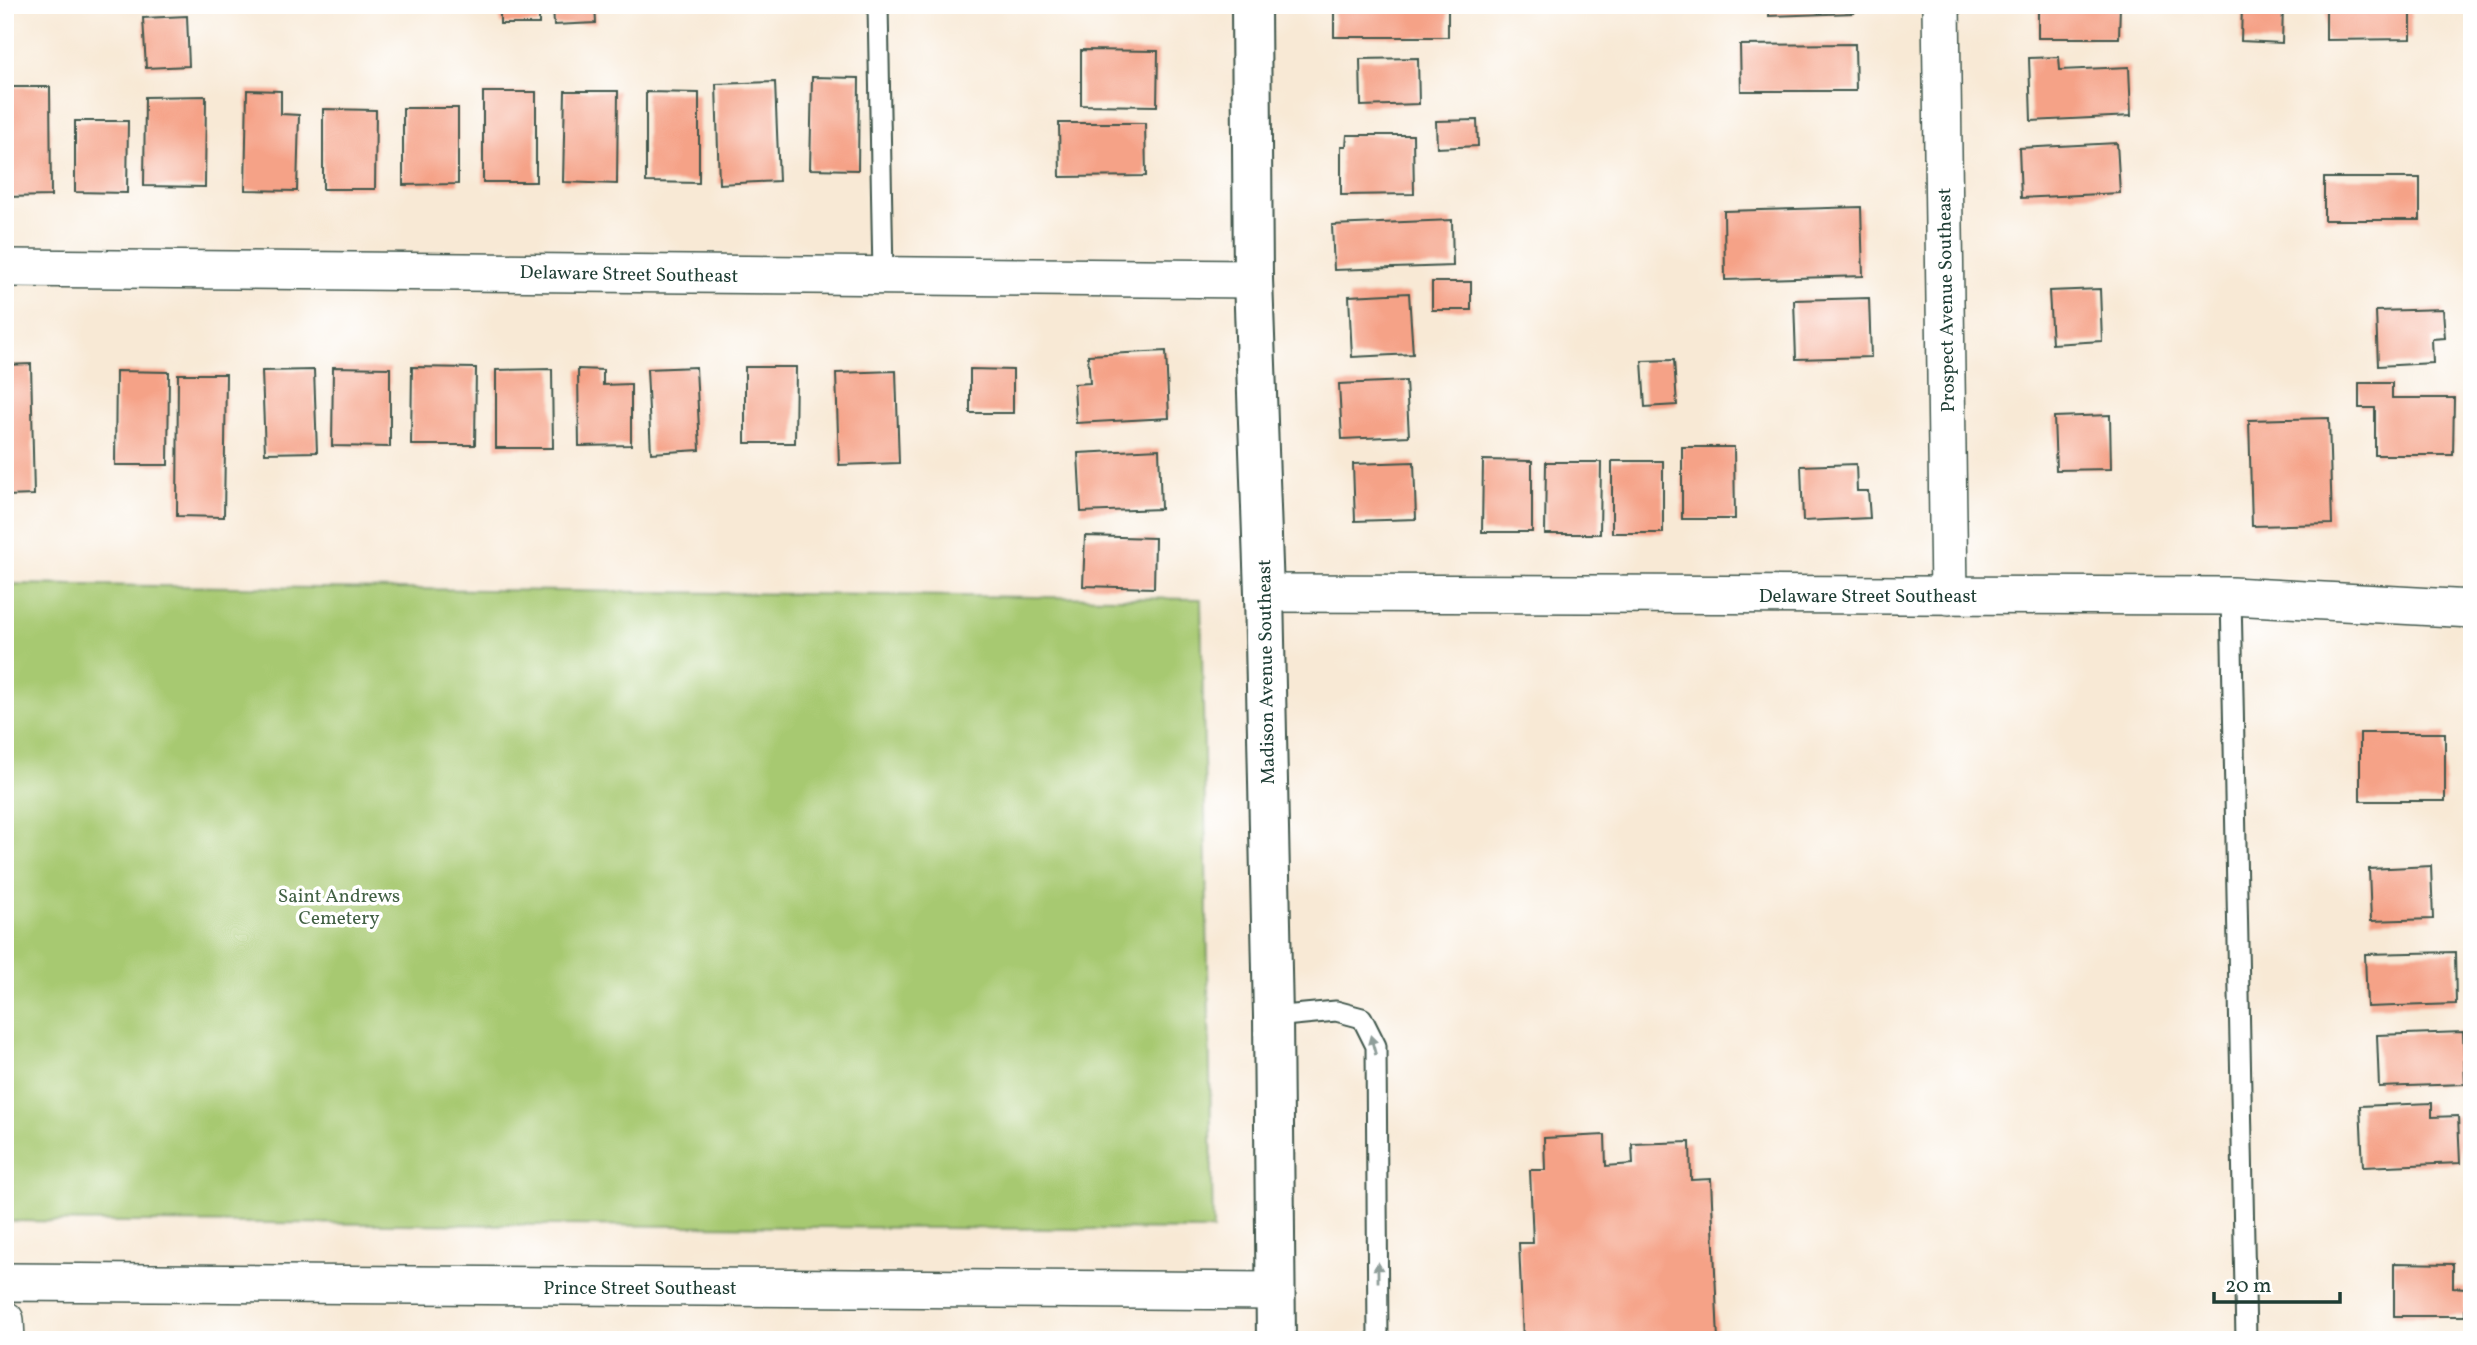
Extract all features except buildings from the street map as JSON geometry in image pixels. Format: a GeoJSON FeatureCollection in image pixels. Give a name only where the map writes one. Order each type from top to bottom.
{"type":"FeatureCollection","features":[{"type":"Feature","properties":{"kind":"street","name":"Madison Avenue Southeast"},"geometry":{"type":"LineString","coordinates":[[1251,5],[1253,279],[1264,593],[1273,1017],[1276,1340]]}},
{"type":"Feature","properties":{"kind":"street","name":"Prospect Avenue Southeast"},"geometry":{"type":"LineString","coordinates":[[1941,5],[1949,596]]}},
{"type":"Feature","properties":{"kind":"street","name":"Delaware Street Southeast"},"geometry":{"type":"LineString","coordinates":[[5,268],[1253,279]]}},
{"type":"Feature","properties":{"kind":"street","name":"Delaware Street Southeast"},"geometry":{"type":"LineString","coordinates":[[1264,593],[2231,596],[2472,609]]}},
{"type":"Feature","properties":{"kind":"street","name":"Prince Street Southeast"},"geometry":{"type":"LineString","coordinates":[[5,1282],[1275,1291]]}},
{"type":"Feature","properties":{"kind":"street"},"geometry":{"type":"LineString","coordinates":[[5,1320],[6,1340]]}},
{"type":"Feature","properties":{"kind":"lane"},"geometry":{"type":"LineString","coordinates":[[878,5],[883,275]]}},
{"type":"Feature","properties":{"kind":"lane"},"geometry":{"type":"LineString","coordinates":[[2231,596],[2246,1340]]}},
{"type":"Feature","properties":{"kind":"lane"},"geometry":{"type":"LineString","coordinates":[[1273,1017],[1336,1011],[1362,1018],[1376,1046],[1378,1340]]}},
{"type":"Feature","properties":{"kind":"green space","name":"Saint Andrews Cemetery"},"geometry":{"type":"Polygon","coordinates":[[[5,584],[1201,599],[1213,1230],[5,1221],[5,584]]]}}]}
